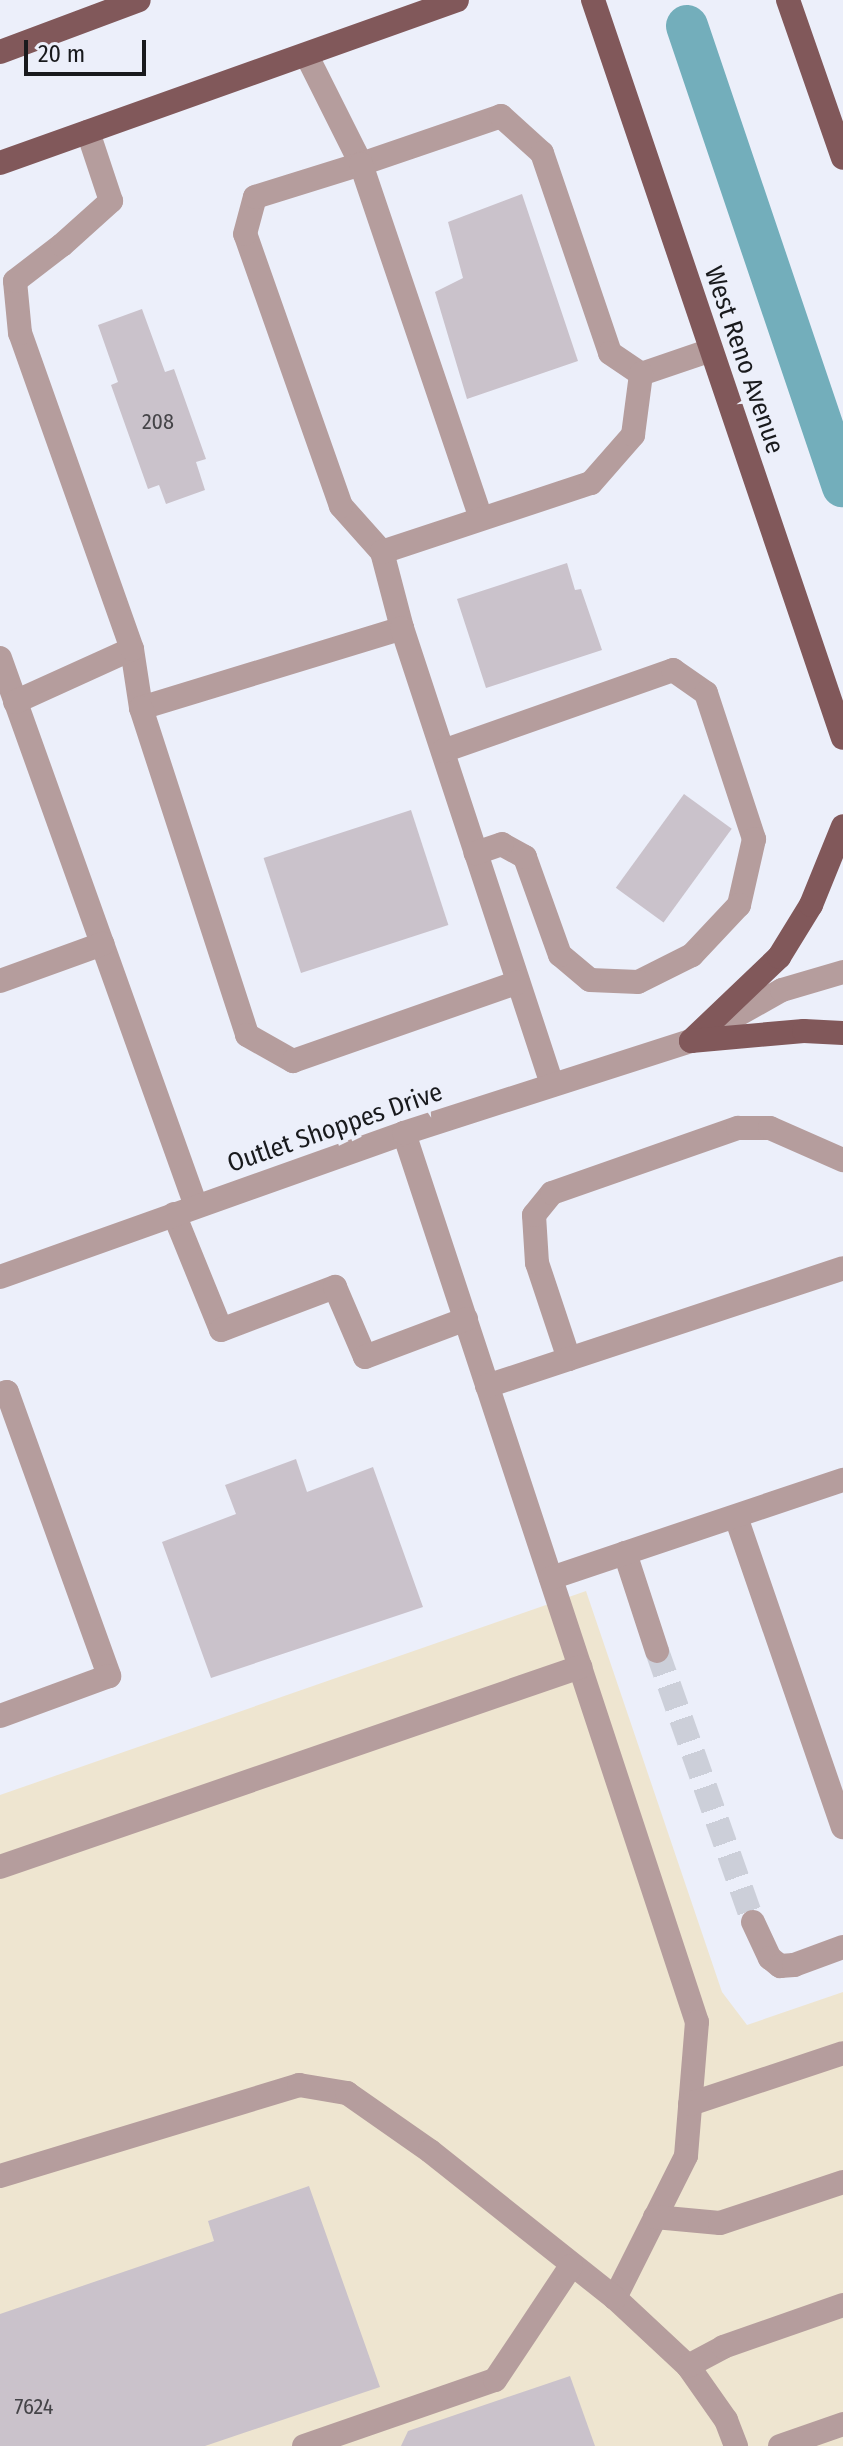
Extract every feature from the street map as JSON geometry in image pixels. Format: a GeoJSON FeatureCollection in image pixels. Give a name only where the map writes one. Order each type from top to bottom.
{"type":"FeatureCollection","features":[{"type":"Feature","properties":{"kind":"main road"},"geometry":{"type":"LineString","coordinates":[[0,52],[139,0]]}},
{"type":"Feature","properties":{"kind":"main road"},"geometry":{"type":"LineString","coordinates":[[0,163],[457,0]]}},
{"type":"Feature","properties":{"kind":"main road","name":"West Reno Avenue"},"geometry":{"type":"LineString","coordinates":[[593,0],[843,738]]}},
{"type":"Feature","properties":{"kind":"main road"},"geometry":{"type":"LineString","coordinates":[[788,0],[843,158]]}},
{"type":"Feature","properties":{"kind":"main road"},"geometry":{"type":"LineString","coordinates":[[691,1041],[779,957],[811,905],[843,826]]}},
{"type":"Feature","properties":{"kind":"main road"},"geometry":{"type":"LineString","coordinates":[[691,1041],[804,1031],[843,1033]]}},
{"type":"Feature","properties":{"kind":"street"},"geometry":{"type":"LineString","coordinates":[[307,56],[361,164],[481,518]]}},
{"type":"Feature","properties":{"kind":"street"},"geometry":{"type":"LineString","coordinates":[[552,1085],[402,628],[382,552],[341,506],[245,234],[255,197],[501,116],[542,153],[610,353],[641,374]]}},
{"type":"Feature","properties":{"kind":"street"},"geometry":{"type":"LineString","coordinates":[[88,132],[111,201],[62,245],[15,281],[20,333],[132,649],[141,708],[247,1035],[293,1061],[518,982]]}},
{"type":"Feature","properties":{"kind":"street"},"geometry":{"type":"LineString","coordinates":[[641,374],[711,350]]}},
{"type":"Feature","properties":{"kind":"street"},"geometry":{"type":"LineString","coordinates":[[382,552],[591,483],[633,435],[641,374]]}},
{"type":"Feature","properties":{"kind":"street"},"geometry":{"type":"LineString","coordinates":[[141,708],[402,628]]}},
{"type":"Feature","properties":{"kind":"street"},"geometry":{"type":"LineString","coordinates":[[15,702],[132,649]]}},
{"type":"Feature","properties":{"kind":"street"},"geometry":{"type":"LineString","coordinates":[[0,658],[102,944],[221,1330],[335,1287],[365,1357],[466,1319]]}},
{"type":"Feature","properties":{"kind":"street"},"geometry":{"type":"LineString","coordinates":[[443,751],[673,670],[706,693],[754,839],[739,905],[692,955],[638,982],[590,980],[560,955],[525,857],[502,844],[476,853]]}},
{"type":"Feature","properties":{"kind":"street"},"geometry":{"type":"LineString","coordinates":[[0,981],[102,944]]}},
{"type":"Feature","properties":{"kind":"street","name":"Outlet Shoppes Drive"},"geometry":{"type":"LineString","coordinates":[[0,1277],[404,1133],[691,1041],[782,990],[843,972]]}},
{"type":"Feature","properties":{"kind":"street"},"geometry":{"type":"LineString","coordinates":[[569,1359],[537,1263],[534,1215],[552,1193],[738,1128],[770,1128],[843,1160]]}},
{"type":"Feature","properties":{"kind":"street"},"geometry":{"type":"LineString","coordinates":[[404,1133],[697,2022],[686,2156],[615,2298]]}},
{"type":"Feature","properties":{"kind":"street"},"geometry":{"type":"LineString","coordinates":[[487,1386],[840,1270]]}},
{"type":"Feature","properties":{"kind":"street"},"geometry":{"type":"LineString","coordinates":[[0,1394],[7,1392],[109,1676],[0,1716]]}},
{"type":"Feature","properties":{"kind":"street"},"geometry":{"type":"LineString","coordinates":[[551,1578],[843,1480]]}},
{"type":"Feature","properties":{"kind":"street"},"geometry":{"type":"LineString","coordinates":[[736,1517],[843,1827]]}},
{"type":"Feature","properties":{"kind":"street"},"geometry":{"type":"LineString","coordinates":[[625,1553],[657,1651]]}},
{"type":"Feature","properties":{"kind":"street"},"geometry":{"type":"LineString","coordinates":[[0,1867],[580,1667]]}},
{"type":"Feature","properties":{"kind":"street"},"geometry":{"type":"LineString","coordinates":[[753,1922],[770,1958],[780,1966],[794,1965],[843,1947]]}},
{"type":"Feature","properties":{"kind":"street"},"geometry":{"type":"LineString","coordinates":[[690,2104],[843,2053]]}},
{"type":"Feature","properties":{"kind":"street"},"geometry":{"type":"LineString","coordinates":[[0,2176],[299,2085],[347,2093],[430,2151],[615,2298],[688,2366],[726,2420],[736,2446]]}},
{"type":"Feature","properties":{"kind":"street"},"geometry":{"type":"LineString","coordinates":[[655,2217],[720,2223],[843,2182]]}},
{"type":"Feature","properties":{"kind":"street"},"geometry":{"type":"LineString","coordinates":[[304,2446],[341,2440],[495,2380],[571,2266]]}},
{"type":"Feature","properties":{"kind":"street"},"geometry":{"type":"LineString","coordinates":[[688,2366],[723,2347],[843,2305]]}},
{"type":"Feature","properties":{"kind":"street"},"geometry":{"type":"LineString","coordinates":[[780,2446],[843,2424]]}},
{"type":"Feature","properties":{"kind":"shaded area"},"geometry":{"type":"Polygon","coordinates":[[[586,1591],[722,1992],[747,2025],[843,1992],[843,2446],[0,2446],[0,1795],[586,1591]]]}},
{"type":"Feature","properties":{"kind":"building"},"geometry":{"type":"Polygon","coordinates":[[[522,194],[578,361],[467,399],[435,292],[463,278],[448,222],[522,194]]]}},
{"type":"Feature","properties":{"kind":"building"},"geometry":{"type":"Polygon","coordinates":[[[142,309],[165,372],[174,369],[206,459],[196,462],[205,490],[166,504],[159,485],[148,489],[111,385],[118,382],[98,325],[142,309]]]}},
{"type":"Feature","properties":{"kind":"building"},"geometry":{"type":"Polygon","coordinates":[[[567,563],[575,590],[581,589],[602,650],[486,688],[457,599],[567,563]]]}},
{"type":"Feature","properties":{"kind":"building"},"geometry":{"type":"Polygon","coordinates":[[[684,794],[732,829],[664,923],[616,888],[684,794]]]}},
{"type":"Feature","properties":{"kind":"building"},"geometry":{"type":"Polygon","coordinates":[[[411,810],[448,925],[301,973],[264,858],[411,810]]]}},
{"type":"Feature","properties":{"kind":"building"},"geometry":{"type":"Polygon","coordinates":[[[296,1459],[307,1492],[373,1467],[423,1607],[211,1678],[162,1542],[236,1514],[225,1485],[296,1459]]]}},
{"type":"Feature","properties":{"kind":"building"},"geometry":{"type":"Polygon","coordinates":[[[309,2186],[380,2387],[205,2446],[0,2446],[0,2314],[214,2241],[208,2221],[309,2186]]]}},
{"type":"Feature","properties":{"kind":"building"},"geometry":{"type":"Polygon","coordinates":[[[570,2376],[595,2446],[401,2446],[408,2431],[570,2376]]]}},
{"type":"Feature","properties":{"kind":"waterway"},"geometry":{"type":"LineString","coordinates":[[687,26],[843,486]]}},
{"type":"Feature","properties":{"kind":"tunnel"},"geometry":{"type":"LineString","coordinates":[[657,1651],[753,1922]]}}]}
